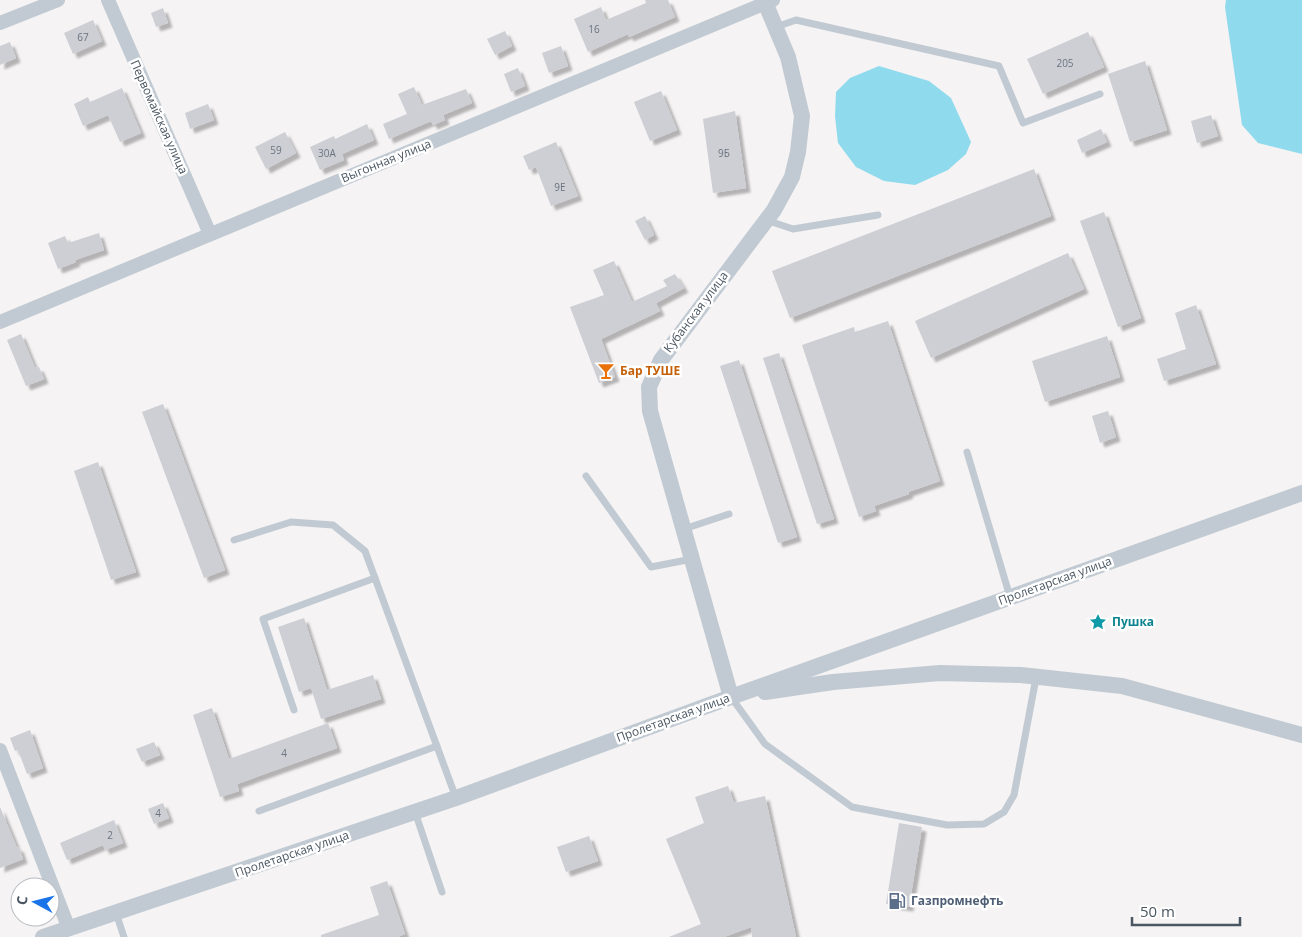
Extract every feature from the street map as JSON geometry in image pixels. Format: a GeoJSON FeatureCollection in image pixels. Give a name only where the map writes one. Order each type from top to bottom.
{"type":"FeatureCollection","features":[{"type":"Feature","properties":{"kind":"street"},"geometry":{"type":"LineString","coordinates":[[0,23],[58,0]]}},
{"type":"Feature","properties":{"kind":"street","name":"Первомайская улица"},"geometry":{"type":"LineString","coordinates":[[108,0],[210,234]]}},
{"type":"Feature","properties":{"kind":"street","name":"Выгонная улица"},"geometry":{"type":"LineString","coordinates":[[0,322],[768,1]]}},
{"type":"Feature","properties":{"kind":"street","name":"Кубанская улица"},"geometry":{"type":"LineString","coordinates":[[731,697],[650,411],[649,387],[661,360],[774,210],[792,177],[798,152],[802,116],[788,57],[776,28],[768,1]]}},
{"type":"Feature","properties":{"kind":"street","name":"Пролетарская улица"},"geometry":{"type":"LineString","coordinates":[[43,937],[456,798],[731,697],[1302,493]]}},
{"type":"Feature","properties":{"kind":"street"},"geometry":{"type":"LineString","coordinates":[[731,697],[833,682],[940,673],[1036,677],[1122,686],[1302,735]]}},
{"type":"Feature","properties":{"kind":"street"},"geometry":{"type":"LineString","coordinates":[[0,750],[70,929]]}},
{"type":"Feature","properties":{"kind":"lane"},"geometry":{"type":"LineString","coordinates":[[776,28],[796,20],[999,66],[1023,123],[1100,94]]}},
{"type":"Feature","properties":{"kind":"lane"},"geometry":{"type":"LineString","coordinates":[[766,220],[793,229],[878,215]]}},
{"type":"Feature","properties":{"kind":"lane"},"geometry":{"type":"LineString","coordinates":[[967,452],[1010,597]]}},
{"type":"Feature","properties":{"kind":"lane"},"geometry":{"type":"LineString","coordinates":[[586,476],[651,567],[692,559]]}},
{"type":"Feature","properties":{"kind":"lane"},"geometry":{"type":"LineString","coordinates":[[684,529],[729,514]]}},
{"type":"Feature","properties":{"kind":"lane"},"geometry":{"type":"LineString","coordinates":[[234,540],[291,522],[333,525],[364,551],[456,798]]}},
{"type":"Feature","properties":{"kind":"lane"},"geometry":{"type":"LineString","coordinates":[[294,710],[263,619],[375,578]]}},
{"type":"Feature","properties":{"kind":"lane"},"geometry":{"type":"LineString","coordinates":[[731,697],[766,744],[852,807],[947,826],[984,824],[1004,812],[1014,795],[1036,677]]}},
{"type":"Feature","properties":{"kind":"lane"},"geometry":{"type":"LineString","coordinates":[[259,811],[437,746]]}},
{"type":"Feature","properties":{"kind":"lane"},"geometry":{"type":"LineString","coordinates":[[415,812],[442,892]]}},
{"type":"Feature","properties":{"kind":"lane"},"geometry":{"type":"LineString","coordinates":[[116,913],[124,937]]}},
{"type":"Feature","properties":{"kind":"water"},"geometry":{"type":"Polygon","coordinates":[[[1226,0],[1302,0],[1302,154],[1258,143],[1242,125],[1225,7],[1226,0]]]}},
{"type":"Feature","properties":{"kind":"water"},"geometry":{"type":"Polygon","coordinates":[[[879,66],[929,81],[951,98],[971,142],[966,154],[948,170],[915,185],[884,181],[856,167],[838,143],[835,116],[836,92],[850,78],[879,66]]]}},
{"type":"Feature","properties":{"kind":"building"},"geometry":{"type":"Polygon","coordinates":[[[645,0],[668,0],[675,17],[629,37],[628,34],[588,52],[574,19],[601,7],[606,20],[646,3],[645,0]]]}},
{"type":"Feature","properties":{"kind":"building"},"geometry":{"type":"Polygon","coordinates":[[[163,8],[168,23],[156,27],[151,13],[163,8]]]}},
{"type":"Feature","properties":{"kind":"building"},"geometry":{"type":"Polygon","coordinates":[[[93,20],[102,41],[73,54],[64,33],[93,20]]]}},
{"type":"Feature","properties":{"kind":"building"},"geometry":{"type":"Polygon","coordinates":[[[505,31],[512,46],[495,55],[487,39],[505,31]]]}},
{"type":"Feature","properties":{"kind":"building"},"geometry":{"type":"Polygon","coordinates":[[[1088,32],[1104,67],[1043,94],[1027,59],[1088,32]]]}},
{"type":"Feature","properties":{"kind":"building"},"geometry":{"type":"Polygon","coordinates":[[[10,42],[16,58],[0,65],[0,46],[10,42]]]}},
{"type":"Feature","properties":{"kind":"building"},"geometry":{"type":"Polygon","coordinates":[[[561,46],[568,66],[549,73],[542,53],[561,46]]]}},
{"type":"Feature","properties":{"kind":"building"},"geometry":{"type":"Polygon","coordinates":[[[1145,61],[1167,130],[1130,142],[1108,74],[1145,61]]]}},
{"type":"Feature","properties":{"kind":"building"},"geometry":{"type":"Polygon","coordinates":[[[518,68],[525,86],[511,92],[504,74],[518,68]]]}},
{"type":"Feature","properties":{"kind":"building"},"geometry":{"type":"Polygon","coordinates":[[[414,87],[422,105],[466,89],[472,103],[443,115],[445,120],[433,125],[431,121],[389,139],[383,124],[407,114],[398,94],[414,87]]]}},
{"type":"Feature","properties":{"kind":"building"},"geometry":{"type":"Polygon","coordinates":[[[122,88],[141,133],[120,142],[108,115],[83,126],[74,104],[88,97],[90,102],[122,88]]]}},
{"type":"Feature","properties":{"kind":"building"},"geometry":{"type":"Polygon","coordinates":[[[661,91],[677,130],[650,141],[634,102],[661,91]]]}},
{"type":"Feature","properties":{"kind":"building"},"geometry":{"type":"Polygon","coordinates":[[[208,104],[214,120],[190,129],[185,113],[208,104]]]}},
{"type":"Feature","properties":{"kind":"building"},"geometry":{"type":"Polygon","coordinates":[[[735,111],[746,188],[713,193],[703,119],[735,111]]]}},
{"type":"Feature","properties":{"kind":"building"},"geometry":{"type":"Polygon","coordinates":[[[1211,115],[1218,136],[1197,143],[1191,121],[1211,115]]]}},
{"type":"Feature","properties":{"kind":"building"},"geometry":{"type":"Polygon","coordinates":[[[367,124],[374,140],[342,154],[344,160],[320,170],[310,147],[334,136],[335,139],[367,124]]]}},
{"type":"Feature","properties":{"kind":"building"},"geometry":{"type":"Polygon","coordinates":[[[1101,129],[1107,142],[1082,153],[1077,140],[1101,129]]]}},
{"type":"Feature","properties":{"kind":"building"},"geometry":{"type":"Polygon","coordinates":[[[285,132],[296,153],[266,169],[255,147],[285,132]]]}},
{"type":"Feature","properties":{"kind":"building"},"geometry":{"type":"Polygon","coordinates":[[[556,142],[578,196],[551,206],[536,167],[529,170],[523,156],[556,142]]]}},
{"type":"Feature","properties":{"kind":"building"},"geometry":{"type":"Polygon","coordinates":[[[1034,169],[1051,216],[790,318],[772,271],[1034,169]]]}},
{"type":"Feature","properties":{"kind":"building"},"geometry":{"type":"Polygon","coordinates":[[[1104,212],[1141,318],[1118,327],[1080,221],[1104,212]]]}},
{"type":"Feature","properties":{"kind":"building"},"geometry":{"type":"Polygon","coordinates":[[[645,216],[654,235],[645,240],[635,221],[645,216]]]}},
{"type":"Feature","properties":{"kind":"building"},"geometry":{"type":"Polygon","coordinates":[[[99,233],[104,250],[75,260],[76,262],[58,269],[48,243],[65,236],[68,243],[99,233]]]}},
{"type":"Feature","properties":{"kind":"building"},"geometry":{"type":"Polygon","coordinates":[[[1068,253],[1084,289],[931,358],[915,321],[1068,253]]]}},
{"type":"Feature","properties":{"kind":"building"},"geometry":{"type":"Polygon","coordinates":[[[614,261],[632,302],[667,286],[663,280],[675,274],[684,288],[656,303],[660,311],[601,339],[615,377],[599,383],[570,307],[604,295],[593,270],[614,261]]]}},
{"type":"Feature","properties":{"kind":"building"},"geometry":{"type":"Polygon","coordinates":[[[1196,305],[1216,364],[1164,381],[1157,359],[1186,349],[1175,313],[1196,305]]]}},
{"type":"Feature","properties":{"kind":"building"},"geometry":{"type":"Polygon","coordinates":[[[888,321],[940,481],[874,506],[876,511],[859,517],[802,345],[854,327],[855,332],[888,321]]]}},
{"type":"Feature","properties":{"kind":"building"},"geometry":{"type":"Polygon","coordinates":[[[21,334],[35,368],[39,367],[44,379],[26,386],[7,340],[21,334]]]}},
{"type":"Feature","properties":{"kind":"building"},"geometry":{"type":"Polygon","coordinates":[[[1107,336],[1120,377],[1045,402],[1032,361],[1107,336]]]}},
{"type":"Feature","properties":{"kind":"building"},"geometry":{"type":"Polygon","coordinates":[[[779,353],[834,519],[817,524],[763,358],[779,353]]]}},
{"type":"Feature","properties":{"kind":"building"},"geometry":{"type":"Polygon","coordinates":[[[739,360],[797,537],[778,543],[720,366],[739,360]]]}},
{"type":"Feature","properties":{"kind":"building"},"geometry":{"type":"Polygon","coordinates":[[[163,404],[225,570],[204,578],[142,412],[163,404]]]}},
{"type":"Feature","properties":{"kind":"building"},"geometry":{"type":"Polygon","coordinates":[[[1108,411],[1116,437],[1100,443],[1092,416],[1108,411]]]}},
{"type":"Feature","properties":{"kind":"building"},"geometry":{"type":"Polygon","coordinates":[[[98,462],[136,572],[111,580],[74,471],[98,462]]]}},
{"type":"Feature","properties":{"kind":"building"},"geometry":{"type":"Polygon","coordinates":[[[304,618],[327,690],[373,675],[381,699],[321,719],[311,688],[299,692],[278,627],[304,618]]]}},
{"type":"Feature","properties":{"kind":"building"},"geometry":{"type":"Polygon","coordinates":[[[212,708],[229,759],[328,723],[337,748],[237,784],[239,791],[220,797],[193,715],[212,708]]]}},
{"type":"Feature","properties":{"kind":"building"},"geometry":{"type":"Polygon","coordinates":[[[30,730],[43,768],[27,774],[18,750],[15,751],[10,738],[30,730]]]}},
{"type":"Feature","properties":{"kind":"building"},"geometry":{"type":"Polygon","coordinates":[[[154,742],[160,755],[142,762],[136,749],[154,742]]]}},
{"type":"Feature","properties":{"kind":"building"},"geometry":{"type":"Polygon","coordinates":[[[728,786],[734,803],[765,796],[796,937],[752,937],[751,927],[724,937],[669,937],[701,924],[666,839],[704,823],[695,797],[728,786]]]}},
{"type":"Feature","properties":{"kind":"building"},"geometry":{"type":"Polygon","coordinates":[[[163,803],[169,818],[154,824],[148,809],[163,803]]]}},
{"type":"Feature","properties":{"kind":"building"},"geometry":{"type":"Polygon","coordinates":[[[0,807],[23,859],[0,868],[0,807]]]}},
{"type":"Feature","properties":{"kind":"building"},"geometry":{"type":"Polygon","coordinates":[[[114,820],[123,843],[105,850],[103,845],[67,860],[60,843],[114,820]]]}},
{"type":"Feature","properties":{"kind":"building"},"geometry":{"type":"Polygon","coordinates":[[[899,823],[922,827],[909,907],[886,904],[899,823]]]}},
{"type":"Feature","properties":{"kind":"building"},"geometry":{"type":"Polygon","coordinates":[[[589,836],[598,861],[566,872],[557,847],[589,836]]]}},
{"type":"Feature","properties":{"kind":"building"},"geometry":{"type":"Polygon","coordinates":[[[387,881],[405,934],[397,937],[321,937],[321,935],[379,915],[370,887],[387,881]]]}},
{"type":"Feature","properties":{"kind":"place","name":"Бар ТУШЕ"},"geometry":{"type":"Point","coordinates":[606,371]}},
{"type":"Feature","properties":{"kind":"place","name":"Пушка"},"geometry":{"type":"Point","coordinates":[1098,622]}},
{"type":"Feature","properties":{"kind":"place","name":"Газпромнефть"},"geometry":{"type":"Point","coordinates":[897,901]}}]}
